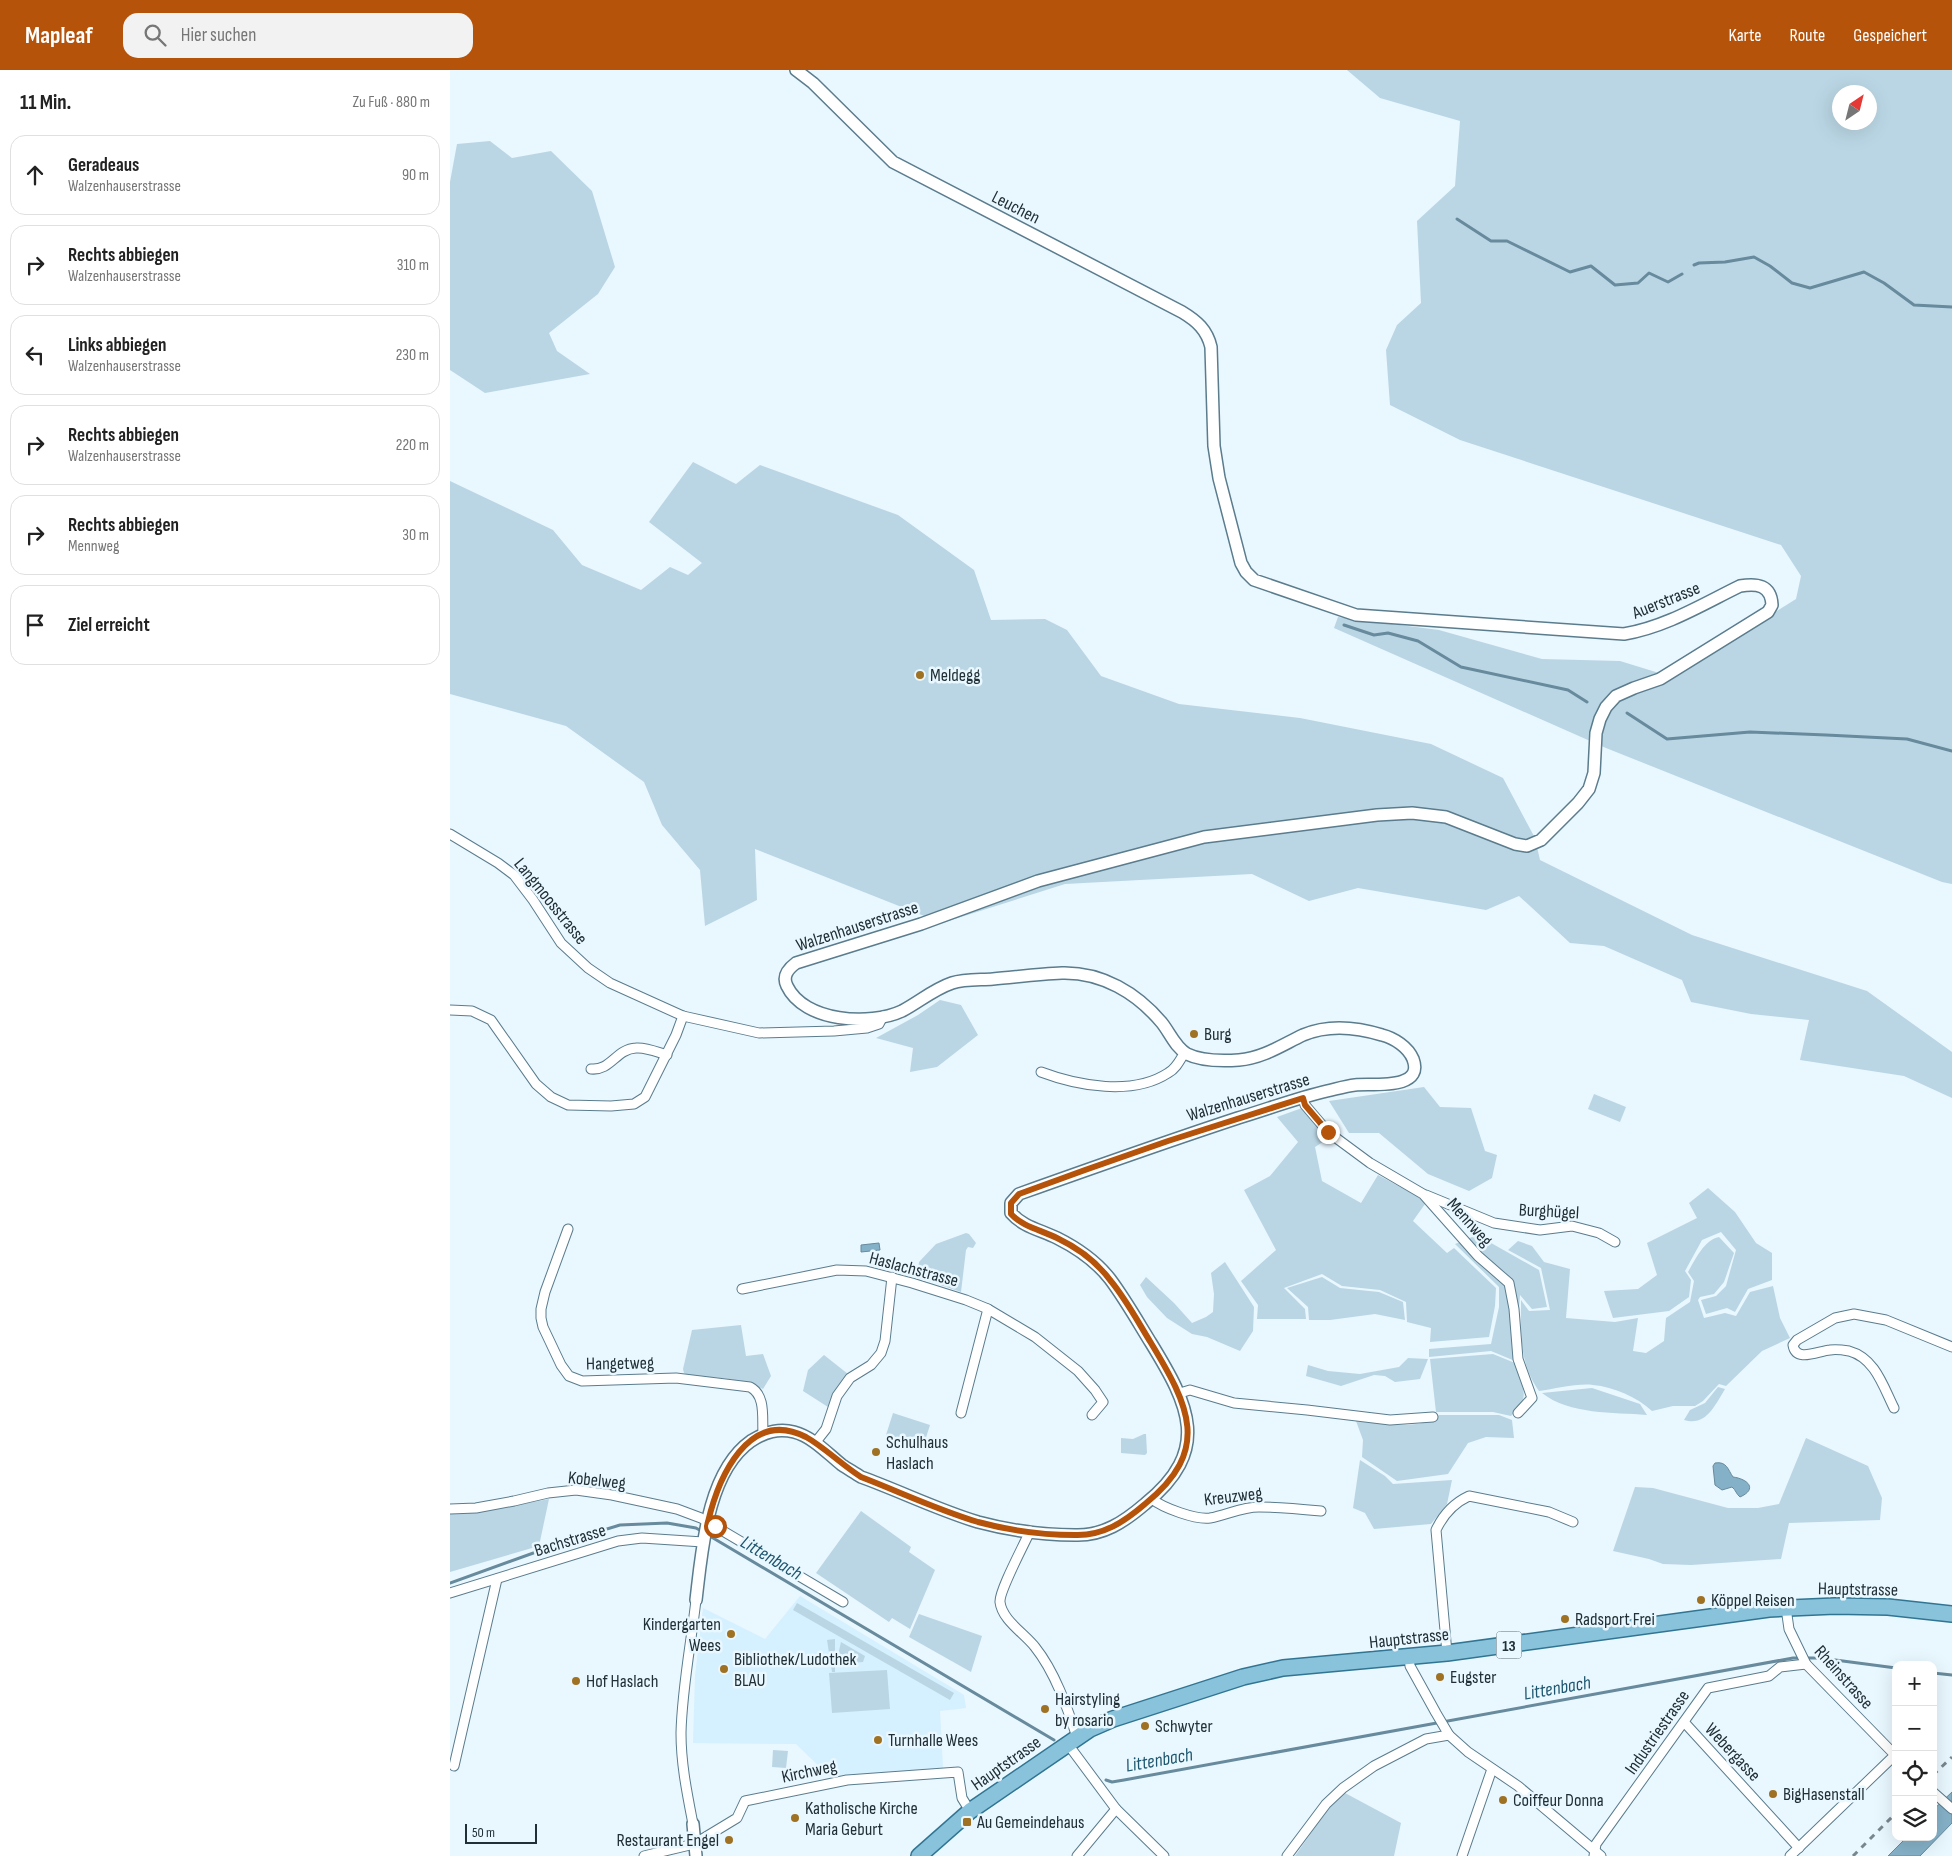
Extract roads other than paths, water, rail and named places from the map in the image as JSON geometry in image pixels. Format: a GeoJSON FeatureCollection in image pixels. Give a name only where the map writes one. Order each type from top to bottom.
{"type":"FeatureCollection","features":[{"type":"Feature","properties":{"kind":"main road","name":"Hauptstrasse"},"geometry":{"type":"LineString","coordinates":[[919,1856],[970,1812],[1090,1729],[1114,1719],[1244,1677],[1283,1668],[1447,1653],[1786,1608],[1835,1606],[1888,1607],[1952,1614]]}},
{"type":"Feature","properties":{"kind":"street","name":"Leuchen"},"geometry":{"type":"LineString","coordinates":[[796,70],[813,83],[893,162],[1192,318],[1202,326],[1209,337],[1211,347],[1214,446],[1219,478],[1232,528]]}},
{"type":"Feature","properties":{"kind":"street","name":"Auerstrasse"},"geometry":{"type":"LineString","coordinates":[[1232,528],[1241,563],[1254,580],[1356,615],[1624,634],[1660,625],[1740,586],[1754,584],[1765,588],[1772,599],[1772,605],[1768,612],[1660,679],[1616,696],[1606,707],[1600,718],[1596,733],[1594,773],[1588,789],[1578,803],[1541,840],[1527,846]]}},
{"type":"Feature","properties":{"kind":"street","name":"Walzenhauserstrasse"},"geometry":{"type":"LineString","coordinates":[[763,1433],[780,1430],[795,1432],[815,1443],[861,1477],[976,1521],[1006,1529],[1074,1535],[1108,1530],[1122,1522],[1152,1499],[1174,1476],[1182,1461],[1187,1447],[1188,1429],[1180,1393],[1117,1289],[1104,1271],[1079,1250],[1057,1238],[1025,1225],[1015,1218],[1011,1214],[1011,1203],[1019,1194],[1168,1141],[1303,1098],[1358,1085],[1401,1083],[1414,1070],[1413,1059],[1406,1049],[1389,1037],[1347,1027],[1324,1028],[1303,1035],[1282,1047],[1261,1055],[1239,1060],[1194,1057],[1179,1047],[1162,1023],[1144,1003],[1125,989],[1097,977],[1065,973],[953,983],[930,993],[900,1012],[862,1019],[833,1018],[815,1012],[798,1002],[790,993],[784,982],[786,971],[796,963],[921,924],[1038,881],[1204,837],[1377,815],[1412,813],[1446,817],[1514,844],[1527,846]]}},
{"type":"Feature","properties":{"kind":"street","name":"Langmoosstrasse"},"geometry":{"type":"LineString","coordinates":[[450,834],[514,875],[534,900],[561,943],[588,968],[610,982],[683,1016],[759,1033],[867,1028],[879,1024],[883,1016]]}},
{"type":"Feature","properties":{"kind":"street"},"geometry":{"type":"LineString","coordinates":[[450,1010],[472,1011],[491,1020],[536,1084],[551,1097],[568,1105],[618,1106],[634,1104],[645,1097],[667,1055],[683,1016]]}},
{"type":"Feature","properties":{"kind":"street"},"geometry":{"type":"LineString","coordinates":[[591,1069],[604,1068],[621,1052],[636,1048],[667,1055]]}},
{"type":"Feature","properties":{"kind":"street"},"geometry":{"type":"LineString","coordinates":[[1041,1072],[1065,1081],[1084,1084],[1132,1086],[1149,1082],[1169,1073],[1178,1064],[1185,1052]]}},
{"type":"Feature","properties":{"kind":"street","name":"Mennweg"},"geometry":{"type":"LineString","coordinates":[[1303,1098],[1305,1105],[1328,1132],[1370,1163],[1423,1194],[1478,1256],[1509,1283],[1514,1309],[1518,1358],[1532,1398],[1518,1413]]}},
{"type":"Feature","properties":{"kind":"street","name":"Burghügel"},"geometry":{"type":"LineString","coordinates":[[1423,1194],[1494,1223],[1540,1230],[1572,1226],[1600,1233],[1615,1242]]}},
{"type":"Feature","properties":{"kind":"street","name":"Hangetweg"},"geometry":{"type":"LineString","coordinates":[[568,1229],[541,1309],[543,1327],[561,1365],[570,1376],[582,1381],[676,1378],[750,1387],[756,1390],[760,1397],[763,1433]]}},
{"type":"Feature","properties":{"kind":"street","name":"Haslachstrasse"},"geometry":{"type":"LineString","coordinates":[[742,1289],[837,1270],[866,1271],[966,1300],[988,1309],[1035,1337],[1078,1371],[1103,1402],[1092,1415]]}},
{"type":"Feature","properties":{"kind":"street"},"geometry":{"type":"LineString","coordinates":[[815,1443],[826,1429],[837,1396],[850,1378],[870,1365],[881,1353],[885,1341],[892,1277]]}},
{"type":"Feature","properties":{"kind":"street"},"geometry":{"type":"LineString","coordinates":[[960,1413],[988,1309]]}},
{"type":"Feature","properties":{"kind":"street"},"geometry":{"type":"LineString","coordinates":[[1894,1408],[1872,1365],[1864,1358],[1849,1351],[1839,1350],[1806,1355],[1798,1354],[1794,1350],[1793,1345],[1796,1340],[1831,1320],[1854,1314],[1886,1320],[1952,1347]]}},
{"type":"Feature","properties":{"kind":"street"},"geometry":{"type":"LineString","coordinates":[[1180,1393],[1190,1390],[1234,1403],[1390,1420],[1432,1417]]}},
{"type":"Feature","properties":{"kind":"street"},"geometry":{"type":"LineString","coordinates":[[695,1850],[693,1824],[683,1770],[681,1732],[705,1533],[714,1496],[727,1467],[736,1454],[763,1433]]}},
{"type":"Feature","properties":{"kind":"street","name":"Kobelweg"},"geometry":{"type":"LineString","coordinates":[[450,1509],[476,1508],[514,1502],[548,1493],[576,1490],[612,1495],[676,1510],[701,1518],[705,1533],[843,1602]]}},
{"type":"Feature","properties":{"kind":"street"},"geometry":{"type":"LineString","coordinates":[[1447,1653],[1436,1530],[1441,1520],[1457,1502],[1469,1496],[1549,1512],[1573,1522]]}},
{"type":"Feature","properties":{"kind":"street","name":"Kreuzweg"},"geometry":{"type":"LineString","coordinates":[[1152,1499],[1159,1505],[1194,1516],[1208,1518],[1243,1508],[1258,1507],[1321,1511]]}},
{"type":"Feature","properties":{"kind":"street"},"geometry":{"type":"LineString","coordinates":[[1030,1531],[1000,1600],[1003,1614],[1026,1635],[1049,1666],[1072,1740],[1116,1809],[1164,1856]]}},
{"type":"Feature","properties":{"kind":"street","name":"Bachstrasse"},"geometry":{"type":"LineString","coordinates":[[450,1593],[598,1546],[642,1538],[705,1533]]}},
{"type":"Feature","properties":{"kind":"street"},"geometry":{"type":"LineString","coordinates":[[454,1766],[497,1579]]}},
{"type":"Feature","properties":{"kind":"street","name":"Rheinstrasse"},"geometry":{"type":"LineString","coordinates":[[1786,1608],[1789,1629],[1806,1664],[1892,1753]]}},
{"type":"Feature","properties":{"kind":"street"},"geometry":{"type":"LineString","coordinates":[[1410,1657],[1410,1666],[1447,1732],[1468,1752],[1518,1786],[1597,1854]]}},
{"type":"Feature","properties":{"kind":"street","name":"Industriestrasse"},"geometry":{"type":"LineString","coordinates":[[1597,1854],[1596,1844],[1708,1688],[1769,1676],[1780,1666],[1806,1664]]}},
{"type":"Feature","properties":{"kind":"street","name":"Webergasse"},"geometry":{"type":"LineString","coordinates":[[1684,1722],[1799,1848]]}},
{"type":"Feature","properties":{"kind":"street"},"geometry":{"type":"LineString","coordinates":[[1287,1856],[1326,1804],[1343,1788],[1374,1766],[1426,1739],[1447,1732]]}},
{"type":"Feature","properties":{"kind":"street"},"geometry":{"type":"LineString","coordinates":[[1790,1856],[1892,1759]]}},
{"type":"Feature","properties":{"kind":"street"},"geometry":{"type":"LineString","coordinates":[[1462,1856],[1492,1769]]}},
{"type":"Feature","properties":{"kind":"street","name":"Kirchweg"},"geometry":{"type":"LineString","coordinates":[[644,1856],[695,1850],[738,1818],[746,1801],[847,1780],[958,1772],[962,1798],[970,1812]]}},
{"type":"Feature","properties":{"kind":"street"},"geometry":{"type":"LineString","coordinates":[[1937,1796],[1952,1809]]}},
{"type":"Feature","properties":{"kind":"street"},"geometry":{"type":"LineString","coordinates":[[1077,1856],[1116,1809]]}},
{"type":"Feature","properties":{"kind":"waterway"},"geometry":{"type":"LineString","coordinates":[[1457,219],[1491,241],[1507,241],[1570,272],[1591,266],[1615,285],[1638,283],[1649,273],[1668,282],[1682,274]]}},
{"type":"Feature","properties":{"kind":"waterway"},"geometry":{"type":"LineString","coordinates":[[1694,265],[1754,257],[1770,266],[1792,283],[1810,288],[1864,272],[1884,283],[1914,305],[1952,307]]}},
{"type":"Feature","properties":{"kind":"waterway"},"geometry":{"type":"LineString","coordinates":[[1344,625],[1374,635],[1388,633],[1418,641],[1461,667],[1568,690],[1587,702]]}},
{"type":"Feature","properties":{"kind":"waterway"},"geometry":{"type":"LineString","coordinates":[[1627,713],[1667,739],[1750,732],[1826,735],[1907,739],[1952,751]]}},
{"type":"Feature","properties":{"kind":"waterway","name":"Littenbach"},"geometry":{"type":"LineString","coordinates":[[450,1583],[564,1542],[620,1525],[667,1523],[696,1528],[703,1532]]}},
{"type":"Feature","properties":{"kind":"waterway","name":"Littenbach"},"geometry":{"type":"LineString","coordinates":[[708,1535],[1054,1740]]}},
{"type":"Feature","properties":{"kind":"waterway","name":"Littenbach"},"geometry":{"type":"LineString","coordinates":[[1106,1780],[1112,1782],[1124,1780],[1793,1658],[1820,1658],[1892,1667]]}},
{"type":"Feature","properties":{"kind":"waterway","name":"Littenbach"},"geometry":{"type":"LineString","coordinates":[[1937,1673],[1952,1675]]}},
{"type":"Feature","properties":{"kind":"railway"},"geometry":{"type":"LineString","coordinates":[[1937,1771],[1952,1757]]}},
{"type":"Feature","properties":{"kind":"railway"},"geometry":{"type":"LineString","coordinates":[[1853,1856],[1892,1817]]}},
{"type":"Feature","properties":{"kind":"place","name":"Meldegg"},"geometry":{"type":"Point","coordinates":[920,675]}},
{"type":"Feature","properties":{"kind":"place","name":"Burg"},"geometry":{"type":"Point","coordinates":[1194,1034]}},
{"type":"Feature","properties":{"kind":"place","name":"Schulhaus Haslach"},"geometry":{"type":"Point","coordinates":[876,1452]}},
{"type":"Feature","properties":{"kind":"place","name":"Köppel Reisen"},"geometry":{"type":"Point","coordinates":[1701,1600]}},
{"type":"Feature","properties":{"kind":"place","name":"Radsport Frei"},"geometry":{"type":"Point","coordinates":[1565,1619]}},
{"type":"Feature","properties":{"kind":"place","name":"Kindergarten Wees"},"geometry":{"type":"Point","coordinates":[731,1634]}},
{"type":"Feature","properties":{"kind":"place","name":"Bibliothek/Ludothek BLAU"},"geometry":{"type":"Point","coordinates":[724,1669]}},
{"type":"Feature","properties":{"kind":"place","name":"Eugster"},"geometry":{"type":"Point","coordinates":[1440,1677]}},
{"type":"Feature","properties":{"kind":"place","name":"Hof Haslach"},"geometry":{"type":"Point","coordinates":[576,1681]}},
{"type":"Feature","properties":{"kind":"place","name":"Hairstyling by rosario"},"geometry":{"type":"Point","coordinates":[1045,1709]}},
{"type":"Feature","properties":{"kind":"place","name":"Schwyter"},"geometry":{"type":"Point","coordinates":[1145,1726]}},
{"type":"Feature","properties":{"kind":"place","name":"Turnhalle Wees"},"geometry":{"type":"Point","coordinates":[878,1740]}},
{"type":"Feature","properties":{"kind":"place","name":"BigHasenstall"},"geometry":{"type":"Point","coordinates":[1773,1794]}},
{"type":"Feature","properties":{"kind":"place","name":"Coiffeur Donna"},"geometry":{"type":"Point","coordinates":[1503,1800]}},
{"type":"Feature","properties":{"kind":"place","name":"Katholische Kirche Maria Geburt"},"geometry":{"type":"Point","coordinates":[795,1818]}},
{"type":"Feature","properties":{"kind":"place","name":"Au Gemeindehaus"},"geometry":{"type":"Point","coordinates":[967,1822]}},
{"type":"Feature","properties":{"kind":"place","name":"Restaurant Engel"},"geometry":{"type":"Point","coordinates":[729,1840]}}]}
